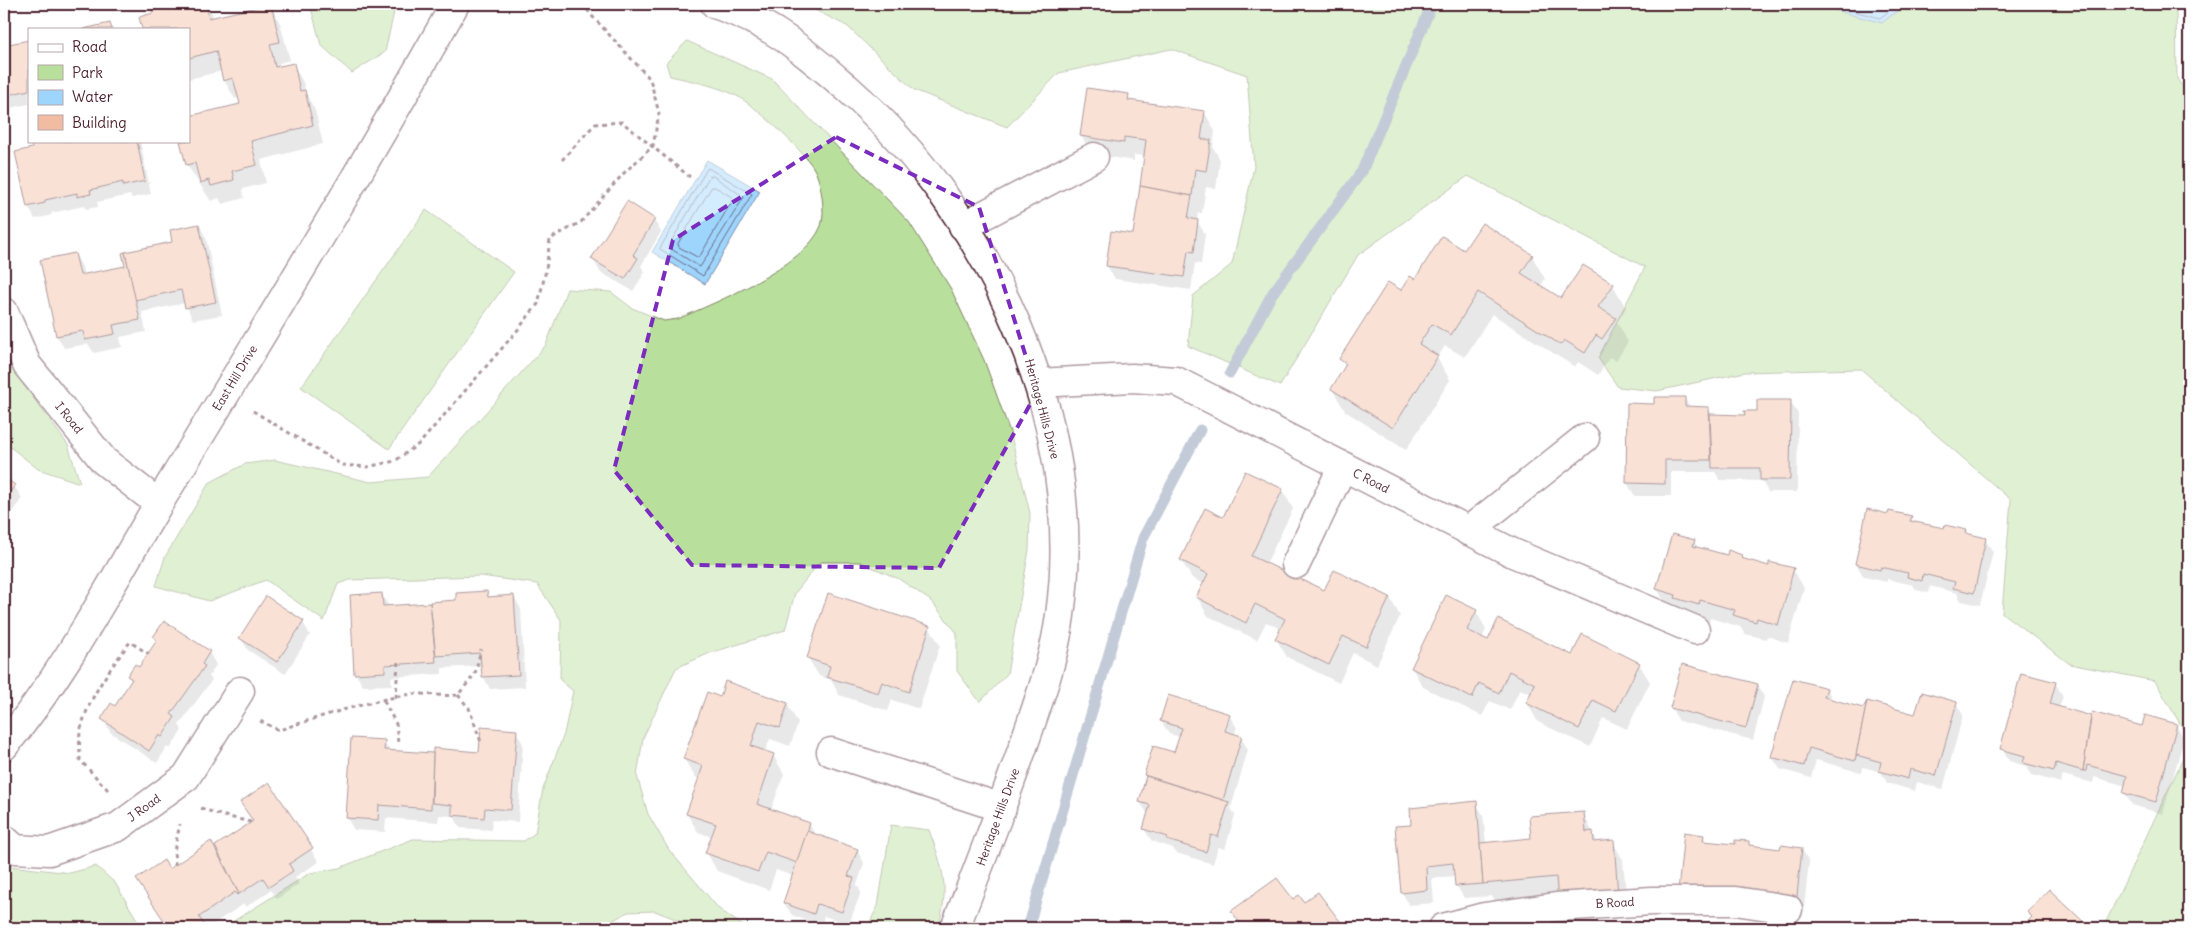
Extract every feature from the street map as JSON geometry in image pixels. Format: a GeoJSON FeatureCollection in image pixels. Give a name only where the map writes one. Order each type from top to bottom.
{"type":"FeatureCollection","features":[{"type":"Feature","properties":{"kind":"street","name":"East Hill Drive"},"geometry":{"type":"LineString","coordinates":[[4,746],[34,710],[65,662],[158,503],[344,198],[455,4]]}},
{"type":"Feature","properties":{"kind":"street","name":"Heritage Hills Drive"},"geometry":{"type":"LineString","coordinates":[[715,4],[757,22],[809,57],[869,108],[918,161],[964,226],[992,272],[1018,327],[1038,383],[1053,441],[1063,496],[1065,553],[1061,607],[1042,690],[1002,808],[955,928]]}},
{"type":"Feature","properties":{"kind":"street"},"geometry":{"type":"LineString","coordinates":[[964,226],[1094,157]]}},
{"type":"Feature","properties":{"kind":"street","name":"I Road"},"geometry":{"type":"LineString","coordinates":[[4,312],[27,365],[104,461],[158,503]]}},
{"type":"Feature","properties":{"kind":"street","name":"C Road"},"geometry":{"type":"LineString","coordinates":[[1038,383],[1132,378],[1176,381],[1513,553],[1695,630]]}},
{"type":"Feature","properties":{"kind":"street"},"geometry":{"type":"LineString","coordinates":[[1468,530],[1585,438]]}},
{"type":"Feature","properties":{"kind":"street"},"geometry":{"type":"LineString","coordinates":[[1296,564],[1343,466]]}},
{"type":"Feature","properties":{"kind":"street","name":"J Road"},"geometry":{"type":"LineString","coordinates":[[4,839],[16,849],[49,851],[118,827],[186,778],[236,698]]}},
{"type":"Feature","properties":{"kind":"street"},"geometry":{"type":"LineString","coordinates":[[831,752],[1002,808]]}},
{"type":"Feature","properties":{"kind":"street","name":"B Road"},"geometry":{"type":"LineString","coordinates":[[1443,928],[1484,917],[1556,907],[1633,902],[1735,901],[1788,909]]}},
{"type":"Feature","properties":{"kind":"path"},"geometry":{"type":"LineString","coordinates":[[225,394],[342,465],[367,467],[395,461],[420,444],[538,304],[546,270],[550,239],[581,222],[624,173],[653,146],[659,113],[650,79],[583,4]]}},
{"type":"Feature","properties":{"kind":"path"},"geometry":{"type":"LineString","coordinates":[[562,160],[595,124],[622,122],[690,177]]}},
{"type":"Feature","properties":{"kind":"path"},"geometry":{"type":"LineString","coordinates":[[134,815],[80,760],[80,734],[86,709],[111,668],[130,642],[149,654]]}},
{"type":"Feature","properties":{"kind":"path"},"geometry":{"type":"LineString","coordinates":[[236,698],[279,730],[318,718],[414,694],[442,697],[458,695],[475,674],[481,649]]}},
{"type":"Feature","properties":{"kind":"path"},"geometry":{"type":"LineString","coordinates":[[396,698],[398,660]]}},
{"type":"Feature","properties":{"kind":"path"},"geometry":{"type":"LineString","coordinates":[[458,695],[469,708],[481,742]]}},
{"type":"Feature","properties":{"kind":"path"},"geometry":{"type":"LineString","coordinates":[[384,701],[396,724],[398,743]]}},
{"type":"Feature","properties":{"kind":"path"},"geometry":{"type":"LineString","coordinates":[[196,806],[220,815],[251,822]]}},
{"type":"Feature","properties":{"kind":"highlighted area"},"geometry":{"type":"Polygon","coordinates":[[[836,137],[979,207],[1037,392],[939,568],[692,565],[614,470],[673,240],[836,137]]]}},
{"type":"Feature","properties":{"kind":"green space"},"geometry":{"type":"Polygon","coordinates":[[[310,4],[389,4],[394,12],[385,52],[352,73],[321,45],[310,4]]]}},
{"type":"Feature","properties":{"kind":"green space"},"geometry":{"type":"Polygon","coordinates":[[[803,4],[1840,4],[1886,18],[1907,4],[2182,4],[2176,9],[2177,79],[2189,95],[2189,739],[2155,681],[2070,664],[2002,613],[2011,500],[1861,369],[1745,372],[1657,391],[1618,387],[1598,358],[1645,267],[1468,176],[1358,255],[1280,386],[1188,346],[1193,296],[1232,264],[1254,167],[1247,75],[1171,49],[1059,73],[1007,127],[914,90],[847,26],[803,4]]]}},
{"type":"Feature","properties":{"kind":"green space"},"geometry":{"type":"Polygon","coordinates":[[[687,41],[772,79],[909,222],[951,289],[984,360],[1010,432],[1030,513],[1029,550],[1007,674],[980,702],[957,671],[957,633],[931,601],[899,579],[860,562],[820,562],[795,593],[785,630],[710,653],[676,668],[643,738],[637,776],[648,814],[669,850],[719,909],[746,928],[698,928],[655,911],[628,912],[599,928],[228,928],[229,924],[310,873],[339,868],[413,839],[524,841],[535,833],[543,789],[564,734],[573,691],[560,680],[561,620],[537,584],[481,576],[350,580],[338,584],[324,621],[266,580],[209,601],[156,586],[165,557],[209,483],[245,464],[275,460],[371,482],[428,477],[546,345],[567,289],[611,292],[632,308],[664,321],[678,319],[758,282],[779,269],[812,241],[821,226],[823,213],[820,187],[813,167],[777,128],[743,100],[719,89],[670,76],[666,63],[687,41]]]}},
{"type":"Feature","properties":{"kind":"green space"},"geometry":{"type":"Polygon","coordinates":[[[426,210],[514,272],[389,449],[301,387],[426,210]]]}},
{"type":"Feature","properties":{"kind":"green space"},"geometry":{"type":"Polygon","coordinates":[[[4,358],[68,445],[80,483],[38,469],[4,442],[4,358]]]}},
{"type":"Feature","properties":{"kind":"green space"},"geometry":{"type":"Polygon","coordinates":[[[2189,746],[2189,928],[2103,928],[2189,746]]]}},
{"type":"Feature","properties":{"kind":"green space"},"geometry":{"type":"Polygon","coordinates":[[[891,825],[929,830],[943,878],[944,901],[938,928],[867,928],[878,906],[891,825]]]}},
{"type":"Feature","properties":{"kind":"green space"},"geometry":{"type":"Polygon","coordinates":[[[4,863],[10,866],[70,873],[96,866],[115,883],[142,928],[4,928],[4,863]]]}},
{"type":"Feature","properties":{"kind":"water"},"geometry":{"type":"Polygon","coordinates":[[[1812,4],[1906,4],[1882,23],[1812,4]]]}},
{"type":"Feature","properties":{"kind":"water"},"geometry":{"type":"Polygon","coordinates":[[[707,160],[760,191],[705,284],[652,252],[707,160]]]}},
{"type":"Feature","properties":{"kind":"building"},"geometry":{"type":"Polygon","coordinates":[[[150,4],[206,4],[209,18],[271,4],[280,42],[270,44],[275,67],[294,63],[300,91],[305,90],[313,125],[251,141],[257,165],[232,171],[234,180],[211,186],[209,180],[200,183],[195,163],[186,165],[180,142],[190,142],[190,116],[240,104],[233,78],[223,81],[216,51],[190,58],[190,28],[142,28],[139,17],[153,13],[150,4]]]}},
{"type":"Feature","properties":{"kind":"building"},"geometry":{"type":"Polygon","coordinates":[[[110,23],[112,28],[88,28],[110,23]]]}},
{"type":"Feature","properties":{"kind":"building"},"geometry":{"type":"Polygon","coordinates":[[[28,40],[28,90],[4,96],[4,45],[28,40]]]}},
{"type":"Feature","properties":{"kind":"building"},"geometry":{"type":"Polygon","coordinates":[[[1087,88],[1129,94],[1128,100],[1205,111],[1201,139],[1211,140],[1206,171],[1195,169],[1192,196],[1140,186],[1146,140],[1124,137],[1124,143],[1080,136],[1087,88]]]}},
{"type":"Feature","properties":{"kind":"building"},"geometry":{"type":"Polygon","coordinates":[[[40,142],[137,142],[145,181],[123,186],[123,182],[90,190],[91,194],[77,197],[77,193],[45,200],[45,203],[27,207],[15,152],[32,148],[31,144],[40,142]]]}},
{"type":"Feature","properties":{"kind":"building"},"geometry":{"type":"Polygon","coordinates":[[[1140,186],[1192,196],[1188,218],[1198,220],[1194,252],[1188,251],[1184,277],[1106,266],[1111,231],[1133,234],[1140,186]]]}},
{"type":"Feature","properties":{"kind":"building"},"geometry":{"type":"Polygon","coordinates":[[[627,201],[655,219],[633,255],[638,258],[625,279],[591,259],[627,201]]]}},
{"type":"Feature","properties":{"kind":"building"},"geometry":{"type":"Polygon","coordinates":[[[1482,223],[1533,255],[1521,273],[1561,298],[1583,265],[1614,284],[1598,307],[1616,318],[1602,339],[1596,335],[1585,353],[1564,340],[1561,345],[1478,292],[1451,335],[1432,324],[1419,344],[1438,356],[1393,428],[1331,389],[1346,364],[1339,359],[1388,282],[1401,290],[1410,276],[1415,279],[1442,236],[1464,250],[1482,223]]]}},
{"type":"Feature","properties":{"kind":"building"},"geometry":{"type":"Polygon","coordinates":[[[199,224],[216,302],[185,308],[181,290],[135,300],[125,252],[172,242],[170,230],[199,224]]]}},
{"type":"Feature","properties":{"kind":"building"},"geometry":{"type":"Polygon","coordinates":[[[125,252],[140,320],[113,325],[115,334],[85,340],[83,331],[56,336],[40,260],[75,253],[80,275],[125,266],[122,253],[125,252]]]}},
{"type":"Feature","properties":{"kind":"building"},"geometry":{"type":"Polygon","coordinates":[[[1654,397],[1685,397],[1685,406],[1709,407],[1711,460],[1665,460],[1665,484],[1626,483],[1627,403],[1654,404],[1654,397]]]}},
{"type":"Feature","properties":{"kind":"building"},"geometry":{"type":"Polygon","coordinates":[[[1757,400],[1791,400],[1790,480],[1760,480],[1760,468],[1712,468],[1710,414],[1745,415],[1744,411],[1757,411],[1757,400]]]}},
{"type":"Feature","properties":{"kind":"building"},"geometry":{"type":"Polygon","coordinates":[[[1245,471],[1283,489],[1251,556],[1324,590],[1334,570],[1390,597],[1366,647],[1343,636],[1329,665],[1275,639],[1285,619],[1255,604],[1246,623],[1196,597],[1208,574],[1180,560],[1205,508],[1223,517],[1245,471]]]}},
{"type":"Feature","properties":{"kind":"building"},"geometry":{"type":"Polygon","coordinates":[[[4,477],[15,485],[4,502],[4,477]]]}},
{"type":"Feature","properties":{"kind":"building"},"geometry":{"type":"Polygon","coordinates":[[[1867,509],[1888,514],[1889,511],[1912,516],[1910,521],[1944,528],[1945,525],[1967,530],[1966,533],[1986,538],[1974,593],[1953,588],[1955,582],[1923,574],[1922,581],[1907,577],[1908,573],[1881,567],[1880,570],[1855,564],[1867,509]]]}},
{"type":"Feature","properties":{"kind":"building"},"geometry":{"type":"Polygon","coordinates":[[[1672,534],[1695,540],[1693,546],[1727,555],[1728,550],[1742,555],[1741,558],[1769,566],[1769,562],[1794,568],[1778,625],[1757,618],[1756,622],[1733,615],[1735,610],[1700,600],[1699,605],[1675,598],[1676,595],[1656,589],[1672,534]]]}},
{"type":"Feature","properties":{"kind":"building"},"geometry":{"type":"Polygon","coordinates":[[[487,591],[488,597],[514,595],[519,675],[482,677],[480,653],[436,656],[430,602],[456,600],[456,593],[487,591]]]}},
{"type":"Feature","properties":{"kind":"building"},"geometry":{"type":"Polygon","coordinates":[[[382,593],[383,606],[430,603],[436,662],[385,665],[385,672],[354,674],[350,595],[382,593]]]}},
{"type":"Feature","properties":{"kind":"building"},"geometry":{"type":"Polygon","coordinates":[[[828,593],[930,626],[909,692],[882,682],[878,693],[827,677],[830,666],[807,658],[828,593]]]}},
{"type":"Feature","properties":{"kind":"building"},"geometry":{"type":"Polygon","coordinates":[[[1446,595],[1477,610],[1467,630],[1488,640],[1498,619],[1572,655],[1582,634],[1640,663],[1616,711],[1593,700],[1579,729],[1526,703],[1535,684],[1509,671],[1499,693],[1479,683],[1472,698],[1411,668],[1446,595]]]}},
{"type":"Feature","properties":{"kind":"building"},"geometry":{"type":"Polygon","coordinates":[[[266,596],[304,621],[277,662],[239,638],[266,596]]]}},
{"type":"Feature","properties":{"kind":"building"},"geometry":{"type":"Polygon","coordinates":[[[164,621],[210,651],[202,664],[205,666],[171,714],[175,717],[162,737],[159,735],[149,751],[101,719],[111,703],[115,706],[132,679],[127,676],[135,664],[139,667],[157,640],[153,637],[164,621]]]}},
{"type":"Feature","properties":{"kind":"building"},"geometry":{"type":"Polygon","coordinates":[[[1682,664],[1758,684],[1746,728],[1670,708],[1682,664]]]}},
{"type":"Feature","properties":{"kind":"building"},"geometry":{"type":"Polygon","coordinates":[[[2021,673],[2056,682],[2050,704],[2091,716],[2083,771],[2056,763],[2054,771],[2023,763],[2025,756],[2000,749],[2021,673]]]}},
{"type":"Feature","properties":{"kind":"building"},"geometry":{"type":"Polygon","coordinates":[[[1793,679],[1827,688],[1824,697],[1863,708],[1867,701],[1855,761],[1809,748],[1804,766],[1771,757],[1793,679]]]}},
{"type":"Feature","properties":{"kind":"building"},"geometry":{"type":"Polygon","coordinates":[[[725,681],[788,703],[780,728],[759,721],[751,746],[774,754],[757,804],[810,823],[797,863],[766,852],[758,872],[705,853],[716,824],[686,814],[703,766],[683,759],[707,692],[720,697],[725,681]]]}},
{"type":"Feature","properties":{"kind":"building"},"geometry":{"type":"Polygon","coordinates":[[[1922,692],[1957,702],[1936,776],[1910,769],[1908,779],[1879,771],[1881,762],[1856,755],[1867,701],[1915,714],[1922,692]]]}},
{"type":"Feature","properties":{"kind":"building"},"geometry":{"type":"Polygon","coordinates":[[[1168,695],[1230,714],[1225,731],[1242,736],[1223,800],[1144,775],[1153,746],[1174,752],[1182,728],[1160,721],[1168,695]]]}},
{"type":"Feature","properties":{"kind":"building"},"geometry":{"type":"Polygon","coordinates":[[[2092,712],[2142,726],[2145,715],[2177,724],[2156,802],[2123,793],[2127,776],[2087,765],[2086,771],[2083,771],[2092,712]]]}},
{"type":"Feature","properties":{"kind":"building"},"geometry":{"type":"Polygon","coordinates":[[[481,727],[517,730],[511,810],[485,808],[484,818],[452,815],[452,805],[432,803],[433,748],[479,752],[481,727]]]}},
{"type":"Feature","properties":{"kind":"building"},"geometry":{"type":"Polygon","coordinates":[[[351,738],[385,740],[384,750],[433,753],[431,809],[379,805],[378,820],[346,818],[351,738]]]}},
{"type":"Feature","properties":{"kind":"building"},"geometry":{"type":"Polygon","coordinates":[[[1146,776],[1229,802],[1218,837],[1211,835],[1206,852],[1167,840],[1168,837],[1143,829],[1150,805],[1139,802],[1146,776]]]}},
{"type":"Feature","properties":{"kind":"building"},"geometry":{"type":"Polygon","coordinates":[[[269,782],[313,848],[289,864],[293,871],[269,887],[263,878],[239,894],[215,846],[253,821],[240,802],[269,782]]]}},
{"type":"Feature","properties":{"kind":"building"},"geometry":{"type":"Polygon","coordinates":[[[1477,801],[1483,884],[1455,886],[1453,863],[1426,866],[1427,890],[1401,893],[1395,826],[1411,825],[1410,808],[1477,801]]]}},
{"type":"Feature","properties":{"kind":"building"},"geometry":{"type":"Polygon","coordinates":[[[1584,812],[1586,832],[1593,831],[1594,842],[1614,840],[1618,896],[1558,902],[1556,877],[1483,884],[1480,843],[1531,838],[1529,816],[1584,812]]]}},
{"type":"Feature","properties":{"kind":"building"},"geometry":{"type":"Polygon","coordinates":[[[807,831],[858,849],[848,876],[854,878],[842,912],[817,904],[814,914],[783,903],[807,831]]]}},
{"type":"Feature","properties":{"kind":"building"},"geometry":{"type":"Polygon","coordinates":[[[1684,832],[1704,835],[1703,841],[1735,844],[1735,840],[1749,841],[1749,845],[1780,849],[1781,845],[1802,848],[1796,905],[1678,891],[1684,832]]]}},
{"type":"Feature","properties":{"kind":"building"},"geometry":{"type":"Polygon","coordinates":[[[211,841],[239,894],[235,892],[199,917],[206,928],[169,928],[136,879],[164,860],[169,869],[211,841]]]}},
{"type":"Feature","properties":{"kind":"building"},"geometry":{"type":"Polygon","coordinates":[[[1277,878],[1293,899],[1299,895],[1304,902],[1318,892],[1345,928],[1241,928],[1243,927],[1231,911],[1277,878]]]}},
{"type":"Feature","properties":{"kind":"building"},"geometry":{"type":"Polygon","coordinates":[[[2049,889],[2090,928],[2021,928],[2032,917],[2027,912],[2049,889]]]}},
{"type":"Feature","properties":{"kind":"waterway"},"geometry":{"type":"LineString","coordinates":[[1230,373],[1272,294],[1362,171],[1432,4]]}},
{"type":"Feature","properties":{"kind":"waterway"},"geometry":{"type":"LineString","coordinates":[[1028,928],[1143,538],[1200,430]]}}]}
